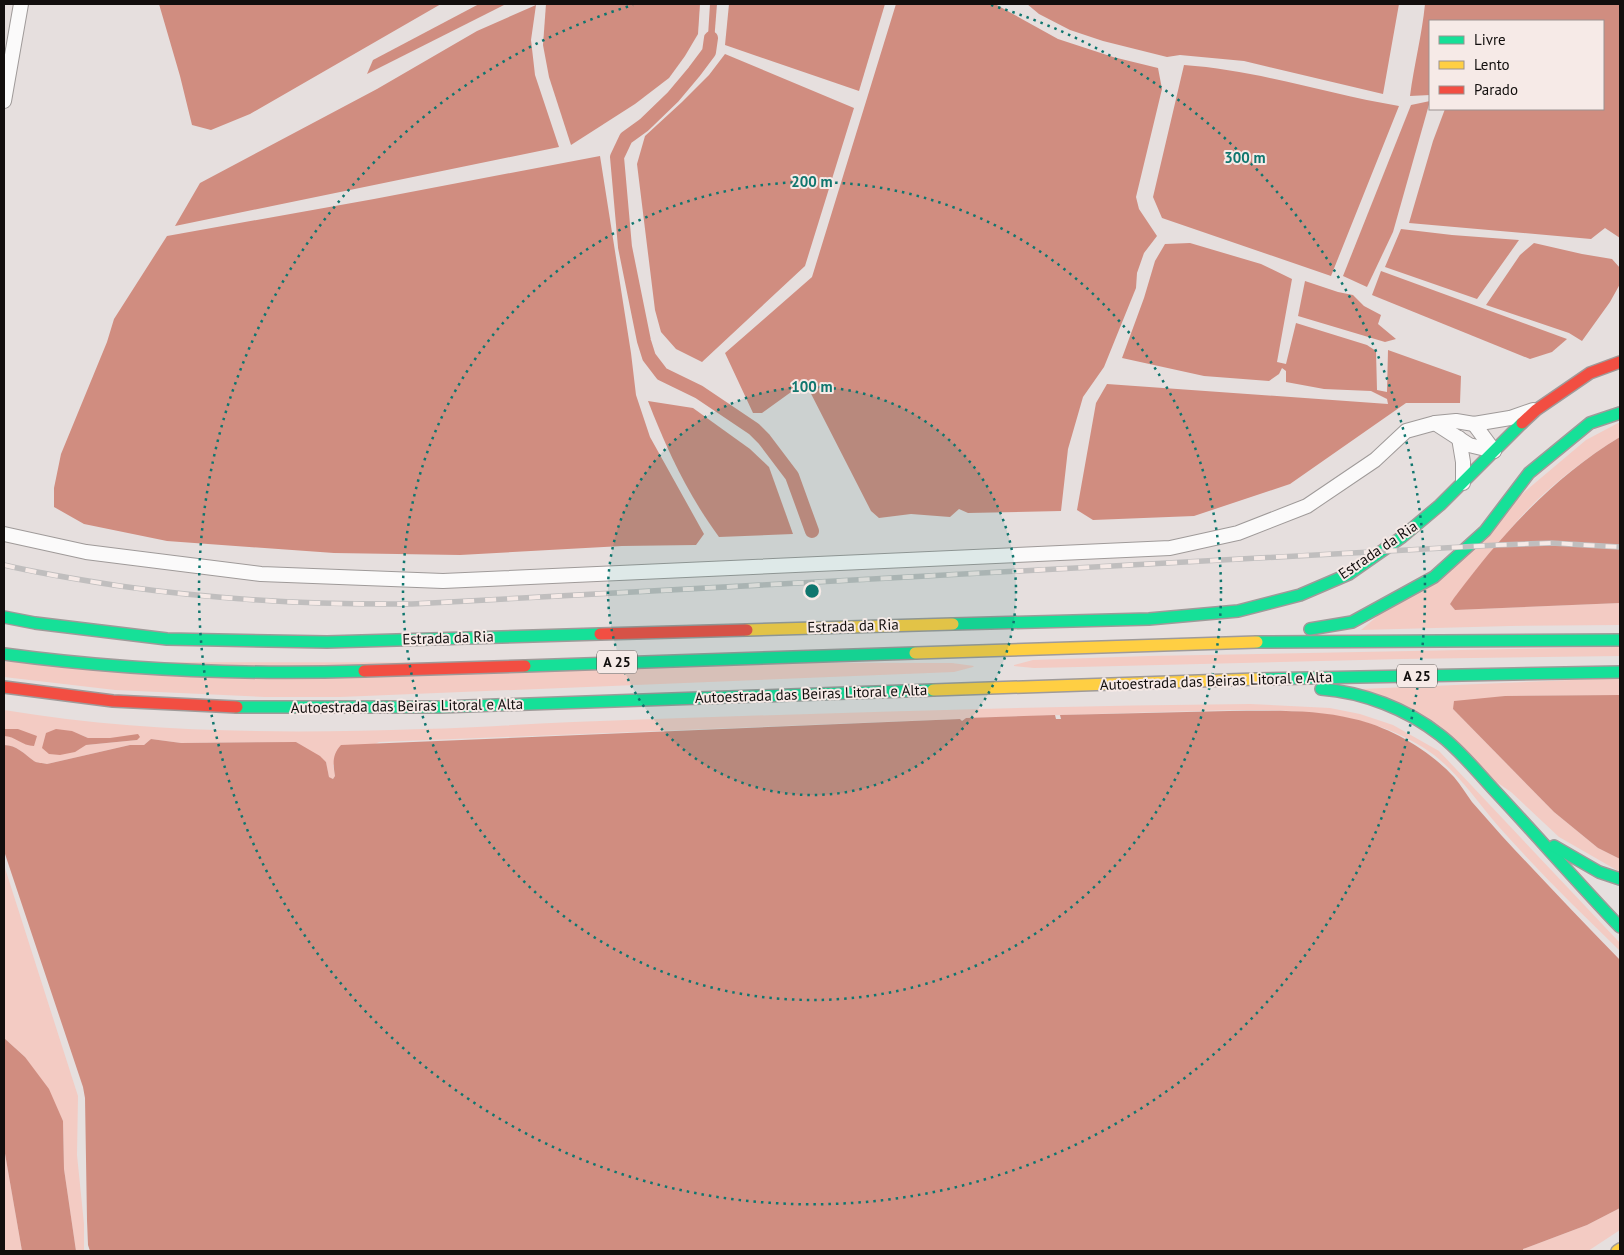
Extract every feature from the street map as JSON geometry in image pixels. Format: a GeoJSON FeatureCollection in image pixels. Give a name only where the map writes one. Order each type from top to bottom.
{"type":"FeatureCollection","features":[{"type":"Feature","properties":{"kind":"main road","name":"Estrada da Ria"},"geometry":{"type":"LineString","coordinates":[[4,617],[35,623],[167,639],[327,642],[1149,619],[1238,611],[1300,595],[1349,574],[1402,537],[1440,505],[1536,410],[1590,373],[1620,362]]}},
{"type":"Feature","properties":{"kind":"main road"},"geometry":{"type":"LineString","coordinates":[[1231,642],[1352,622],[1434,577],[1485,531],[1529,473],[1590,424],[1620,413]]}},
{"type":"Feature","properties":{"kind":"main road","name":"A 25"},"geometry":{"type":"LineString","coordinates":[[4,654],[58,662],[189,671],[311,673],[1231,642],[1620,640]]}},
{"type":"Feature","properties":{"kind":"main road","name":"Autoestrada das Beiras Litoral e Alta"},"geometry":{"type":"LineString","coordinates":[[4,687],[58,696],[192,707],[317,709],[460,706],[1214,680],[1620,672]]}},
{"type":"Feature","properties":{"kind":"main road"},"geometry":{"type":"LineString","coordinates":[[1214,680],[1337,690],[1391,705],[1440,735],[1460,754],[1620,927]]}},
{"type":"Feature","properties":{"kind":"main road"},"geometry":{"type":"LineString","coordinates":[[1539,838],[1599,872],[1620,879]]}},
{"type":"Feature","properties":{"kind":"street"},"geometry":{"type":"LineString","coordinates":[[4,101],[21,4]]}},
{"type":"Feature","properties":{"kind":"street"},"geometry":{"type":"LineString","coordinates":[[4,534],[86,552],[261,574],[443,580],[1170,548],[1238,533],[1307,506],[1374,460],[1406,431],[1435,423],[1456,421],[1474,424],[1510,418],[1536,410]]}},
{"type":"Feature","properties":{"kind":"street"},"geometry":{"type":"LineString","coordinates":[[1435,423],[1469,445],[1494,452]]}},
{"type":"Feature","properties":{"kind":"street"},"geometry":{"type":"LineString","coordinates":[[1474,424],[1494,452]]}},
{"type":"Feature","properties":{"kind":"street"},"geometry":{"type":"LineString","coordinates":[[1459,438],[1463,462],[1463,483]]}},
{"type":"Feature","properties":{"kind":"shaded area"},"geometry":{"type":"Polygon","coordinates":[[[159,4],[441,4],[250,114],[211,130],[192,125],[159,4]]]}},
{"type":"Feature","properties":{"kind":"shaded area"},"geometry":{"type":"Polygon","coordinates":[[[479,4],[506,4],[367,74],[373,60],[479,4]]]}},
{"type":"Feature","properties":{"kind":"shaded area"},"geometry":{"type":"Polygon","coordinates":[[[546,4],[700,4],[698,34],[669,78],[635,104],[571,145],[549,77],[543,45],[546,4]]]}},
{"type":"Feature","properties":{"kind":"shaded area"},"geometry":{"type":"Polygon","coordinates":[[[710,4],[717,4],[714,42],[708,36],[710,4]]]}},
{"type":"Feature","properties":{"kind":"shaded area"},"geometry":{"type":"Polygon","coordinates":[[[729,4],[885,4],[859,91],[725,45],[729,4]]]}},
{"type":"Feature","properties":{"kind":"shaded area"},"geometry":{"type":"Polygon","coordinates":[[[896,4],[995,4],[1058,39],[1113,57],[1158,68],[1162,89],[1136,197],[1139,209],[1157,236],[1144,253],[1137,273],[1136,288],[1104,367],[1083,397],[1068,449],[1061,511],[968,513],[959,509],[950,517],[911,514],[879,518],[871,511],[805,382],[762,413],[753,413],[725,353],[812,277],[896,4]]]}},
{"type":"Feature","properties":{"kind":"shaded area"},"geometry":{"type":"Polygon","coordinates":[[[1027,4],[1399,4],[1383,94],[1244,61],[1180,55],[1167,57],[1103,41],[1070,30],[1039,14],[1027,4]]]}},
{"type":"Feature","properties":{"kind":"shaded area"},"geometry":{"type":"Polygon","coordinates":[[[1425,4],[1620,4],[1620,238],[1605,228],[1591,239],[1409,223],[1433,141],[1445,110],[1604,110],[1604,20],[1429,20],[1429,95],[1410,96],[1425,4]]]}},
{"type":"Feature","properties":{"kind":"shaded area"},"geometry":{"type":"Polygon","coordinates":[[[536,5],[531,40],[535,75],[559,147],[175,226],[200,183],[377,89],[477,31],[536,5]]]}},
{"type":"Feature","properties":{"kind":"shaded area"},"geometry":{"type":"Polygon","coordinates":[[[725,54],[854,108],[805,266],[702,362],[676,349],[661,332],[655,310],[637,164],[645,136],[709,75],[725,54]]]}},
{"type":"Feature","properties":{"kind":"shaded area"},"geometry":{"type":"Polygon","coordinates":[[[1184,65],[1265,77],[1399,106],[1331,276],[1162,218],[1153,197],[1184,65]]]}},
{"type":"Feature","properties":{"kind":"shaded area"},"geometry":{"type":"Polygon","coordinates":[[[1429,101],[1393,232],[1367,287],[1343,276],[1411,105],[1429,101]]]}},
{"type":"Feature","properties":{"kind":"shaded area"},"geometry":{"type":"Polygon","coordinates":[[[600,156],[636,395],[650,437],[704,534],[696,545],[622,546],[460,555],[334,553],[167,541],[84,524],[54,507],[54,488],[61,454],[107,342],[114,319],[167,236],[600,156]]]}},
{"type":"Feature","properties":{"kind":"shaded area"},"geometry":{"type":"Polygon","coordinates":[[[1401,229],[1519,240],[1477,299],[1385,267],[1401,229]]]}},
{"type":"Feature","properties":{"kind":"shaded area"},"geometry":{"type":"Polygon","coordinates":[[[1190,243],[1261,264],[1292,279],[1277,362],[1286,364],[1296,323],[1367,345],[1376,351],[1377,390],[1387,392],[1388,350],[1461,376],[1460,403],[1406,403],[1290,484],[1194,516],[1093,520],[1077,510],[1096,403],[1107,384],[1388,404],[1387,399],[1371,391],[1324,389],[1286,382],[1286,371],[1282,368],[1279,374],[1269,381],[1204,376],[1122,358],[1144,298],[1155,261],[1165,244],[1190,243]]]}},
{"type":"Feature","properties":{"kind":"shaded area"},"geometry":{"type":"Polygon","coordinates":[[[1534,243],[1612,259],[1620,268],[1620,284],[1610,302],[1582,341],[1569,333],[1486,305],[1520,255],[1534,243]]]}},
{"type":"Feature","properties":{"kind":"shaded area"},"geometry":{"type":"Polygon","coordinates":[[[1381,271],[1567,339],[1552,352],[1530,359],[1372,295],[1381,271]]]}},
{"type":"Feature","properties":{"kind":"shaded area"},"geometry":{"type":"Polygon","coordinates":[[[1305,281],[1353,295],[1364,306],[1381,315],[1378,324],[1396,339],[1385,342],[1298,316],[1305,281]]]}},
{"type":"Feature","properties":{"kind":"shaded area"},"geometry":{"type":"Polygon","coordinates":[[[648,401],[693,408],[750,449],[769,467],[793,534],[719,537],[679,472],[648,401]]]}},
{"type":"Feature","properties":{"kind":"shaded area"},"geometry":{"type":"Polygon","coordinates":[[[1620,422],[1620,437],[1566,475],[1528,509],[1450,604],[1455,610],[1620,603],[1620,625],[1361,630],[1586,440],[1620,422]]]}},
{"type":"Feature","properties":{"kind":"shaded area"},"geometry":{"type":"Polygon","coordinates":[[[1620,437],[1620,603],[1455,610],[1450,604],[1454,598],[1490,552],[1529,509],[1572,470],[1620,437]]]}},
{"type":"Feature","properties":{"kind":"shaded area"},"geometry":{"type":"Polygon","coordinates":[[[1620,647],[1620,656],[1034,668],[1014,666],[1033,660],[1148,656],[1620,647]]]}},
{"type":"Feature","properties":{"kind":"shaded area"},"geometry":{"type":"Polygon","coordinates":[[[4,662],[952,663],[974,666],[954,672],[340,697],[265,697],[115,690],[4,677],[4,662]]]}},
{"type":"Feature","properties":{"kind":"shaded area"},"geometry":{"type":"Polygon","coordinates":[[[1620,678],[1620,695],[1505,696],[1453,709],[1554,812],[1598,848],[1620,859],[1620,872],[1559,837],[1511,792],[1361,689],[1620,678]]]}},
{"type":"Feature","properties":{"kind":"shaded area"},"geometry":{"type":"Polygon","coordinates":[[[1620,695],[1620,859],[1598,848],[1554,812],[1453,709],[1454,701],[1505,696],[1620,695]]]}},
{"type":"Feature","properties":{"kind":"shaded area"},"geometry":{"type":"Polygon","coordinates":[[[1250,704],[1330,708],[1360,714],[1393,725],[1439,751],[1620,943],[1620,951],[1528,859],[1455,774],[1435,756],[1395,732],[1363,722],[1330,715],[1295,711],[1226,710],[966,718],[962,721],[960,719],[379,742],[333,765],[335,776],[333,779],[329,777],[326,762],[296,742],[181,743],[151,739],[144,745],[130,745],[47,764],[35,762],[17,748],[4,745],[4,736],[9,736],[30,746],[18,729],[4,729],[4,710],[108,723],[213,730],[371,731],[827,713],[1250,704]],[[79,734],[86,745],[137,740],[88,738],[79,734]]]}},
{"type":"Feature","properties":{"kind":"shaded area"},"geometry":{"type":"Polygon","coordinates":[[[1292,711],[1339,716],[1381,728],[1421,749],[1454,777],[1472,802],[1502,836],[1620,960],[1620,1208],[1587,1225],[1523,1249],[1523,1251],[90,1251],[87,1220],[85,1098],[83,1087],[4,851],[4,745],[17,748],[35,762],[47,764],[130,745],[144,745],[151,739],[181,743],[296,742],[320,756],[326,762],[329,777],[333,779],[335,776],[335,756],[341,745],[960,719],[962,721],[966,718],[1055,715],[1056,719],[1061,719],[1060,715],[1292,711]]]}},
{"type":"Feature","properties":{"kind":"shaded area"},"geometry":{"type":"Polygon","coordinates":[[[4,729],[18,729],[37,736],[34,746],[4,736],[4,729]]]}},
{"type":"Feature","properties":{"kind":"shaded area"},"geometry":{"type":"Polygon","coordinates":[[[56,729],[72,731],[88,738],[110,738],[138,734],[140,737],[137,740],[86,745],[75,752],[60,755],[49,754],[42,748],[46,733],[56,729]]]}},
{"type":"Feature","properties":{"kind":"shaded area"},"geometry":{"type":"Polygon","coordinates":[[[4,865],[78,1096],[77,1155],[84,1224],[84,1251],[76,1251],[64,1169],[63,1121],[25,1057],[4,1038],[4,865]]]}},
{"type":"Feature","properties":{"kind":"shaded area"},"geometry":{"type":"Polygon","coordinates":[[[4,1038],[25,1057],[49,1089],[63,1121],[64,1169],[76,1251],[22,1251],[4,1148],[4,1038]]]}},
{"type":"Feature","properties":{"kind":"shaded area"},"geometry":{"type":"Polygon","coordinates":[[[4,1148],[22,1251],[4,1251],[4,1148]]]}},
{"type":"Feature","properties":{"kind":"shaded area"},"geometry":{"type":"Polygon","coordinates":[[[1620,1208],[1620,1230],[1588,1251],[1523,1251],[1523,1249],[1587,1225],[1620,1208]]]}},
{"type":"Feature","properties":{"kind":"waterway"},"geometry":{"type":"LineString","coordinates":[[711,38],[709,52],[694,72],[673,97],[644,125],[626,138],[617,157],[625,247],[644,341],[649,357],[662,374],[699,392],[754,429],[764,439],[792,476],[812,531]]}},
{"type":"Feature","properties":{"kind":"railway"},"geometry":{"type":"LineString","coordinates":[[4,565],[120,586],[193,595],[339,604],[412,604],[1498,545],[1551,543],[1620,547]]}},
{"type":"Feature","properties":{"kind":"traffic: fast"},"geometry":{"type":"LineString","coordinates":[[1310,629],[1352,622],[1434,577],[1485,531],[1529,473],[1590,423],[1620,413]]}},
{"type":"Feature","properties":{"kind":"traffic: fast"},"geometry":{"type":"LineString","coordinates":[[953,624],[1149,619],[1238,611],[1300,595],[1349,574],[1402,537],[1440,505],[1522,423]]}},
{"type":"Feature","properties":{"kind":"traffic: fast"},"geometry":{"type":"LineString","coordinates":[[4,617],[35,623],[167,639],[327,642],[600,634]]}},
{"type":"Feature","properties":{"kind":"traffic: fast"},"geometry":{"type":"LineString","coordinates":[[1257,642],[1620,640]]}},
{"type":"Feature","properties":{"kind":"traffic: fast"},"geometry":{"type":"LineString","coordinates":[[525,666],[915,653]]}},
{"type":"Feature","properties":{"kind":"traffic: fast"},"geometry":{"type":"LineString","coordinates":[[4,654],[94,664],[184,670],[229,672],[364,671]]}},
{"type":"Feature","properties":{"kind":"traffic: fast"},"geometry":{"type":"LineString","coordinates":[[1257,679],[1620,672]]}},
{"type":"Feature","properties":{"kind":"traffic: fast"},"geometry":{"type":"LineString","coordinates":[[1321,689],[1353,694],[1384,703],[1413,717],[1440,735],[1469,762],[1620,927]]}},
{"type":"Feature","properties":{"kind":"traffic: fast"},"geometry":{"type":"LineString","coordinates":[[237,707],[440,707],[933,690]]}},
{"type":"Feature","properties":{"kind":"traffic: fast"},"geometry":{"type":"LineString","coordinates":[[1554,846],[1599,872],[1620,879]]}},
{"type":"Feature","properties":{"kind":"traffic: slow"},"geometry":{"type":"LineString","coordinates":[[747,630],[953,624]]}},
{"type":"Feature","properties":{"kind":"traffic: slow"},"geometry":{"type":"LineString","coordinates":[[915,653],[1257,642]]}},
{"type":"Feature","properties":{"kind":"traffic: slow"},"geometry":{"type":"LineString","coordinates":[[933,690],[1257,679]]}},
{"type":"Feature","properties":{"kind":"traffic: jam"},"geometry":{"type":"LineString","coordinates":[[1522,423],[1536,410],[1590,373],[1620,362]]}},
{"type":"Feature","properties":{"kind":"traffic: jam"},"geometry":{"type":"LineString","coordinates":[[600,634],[747,630]]}},
{"type":"Feature","properties":{"kind":"traffic: jam"},"geometry":{"type":"LineString","coordinates":[[364,671],[525,666]]}},
{"type":"Feature","properties":{"kind":"traffic: jam"},"geometry":{"type":"LineString","coordinates":[[4,687],[113,701],[237,707]]}}]}
